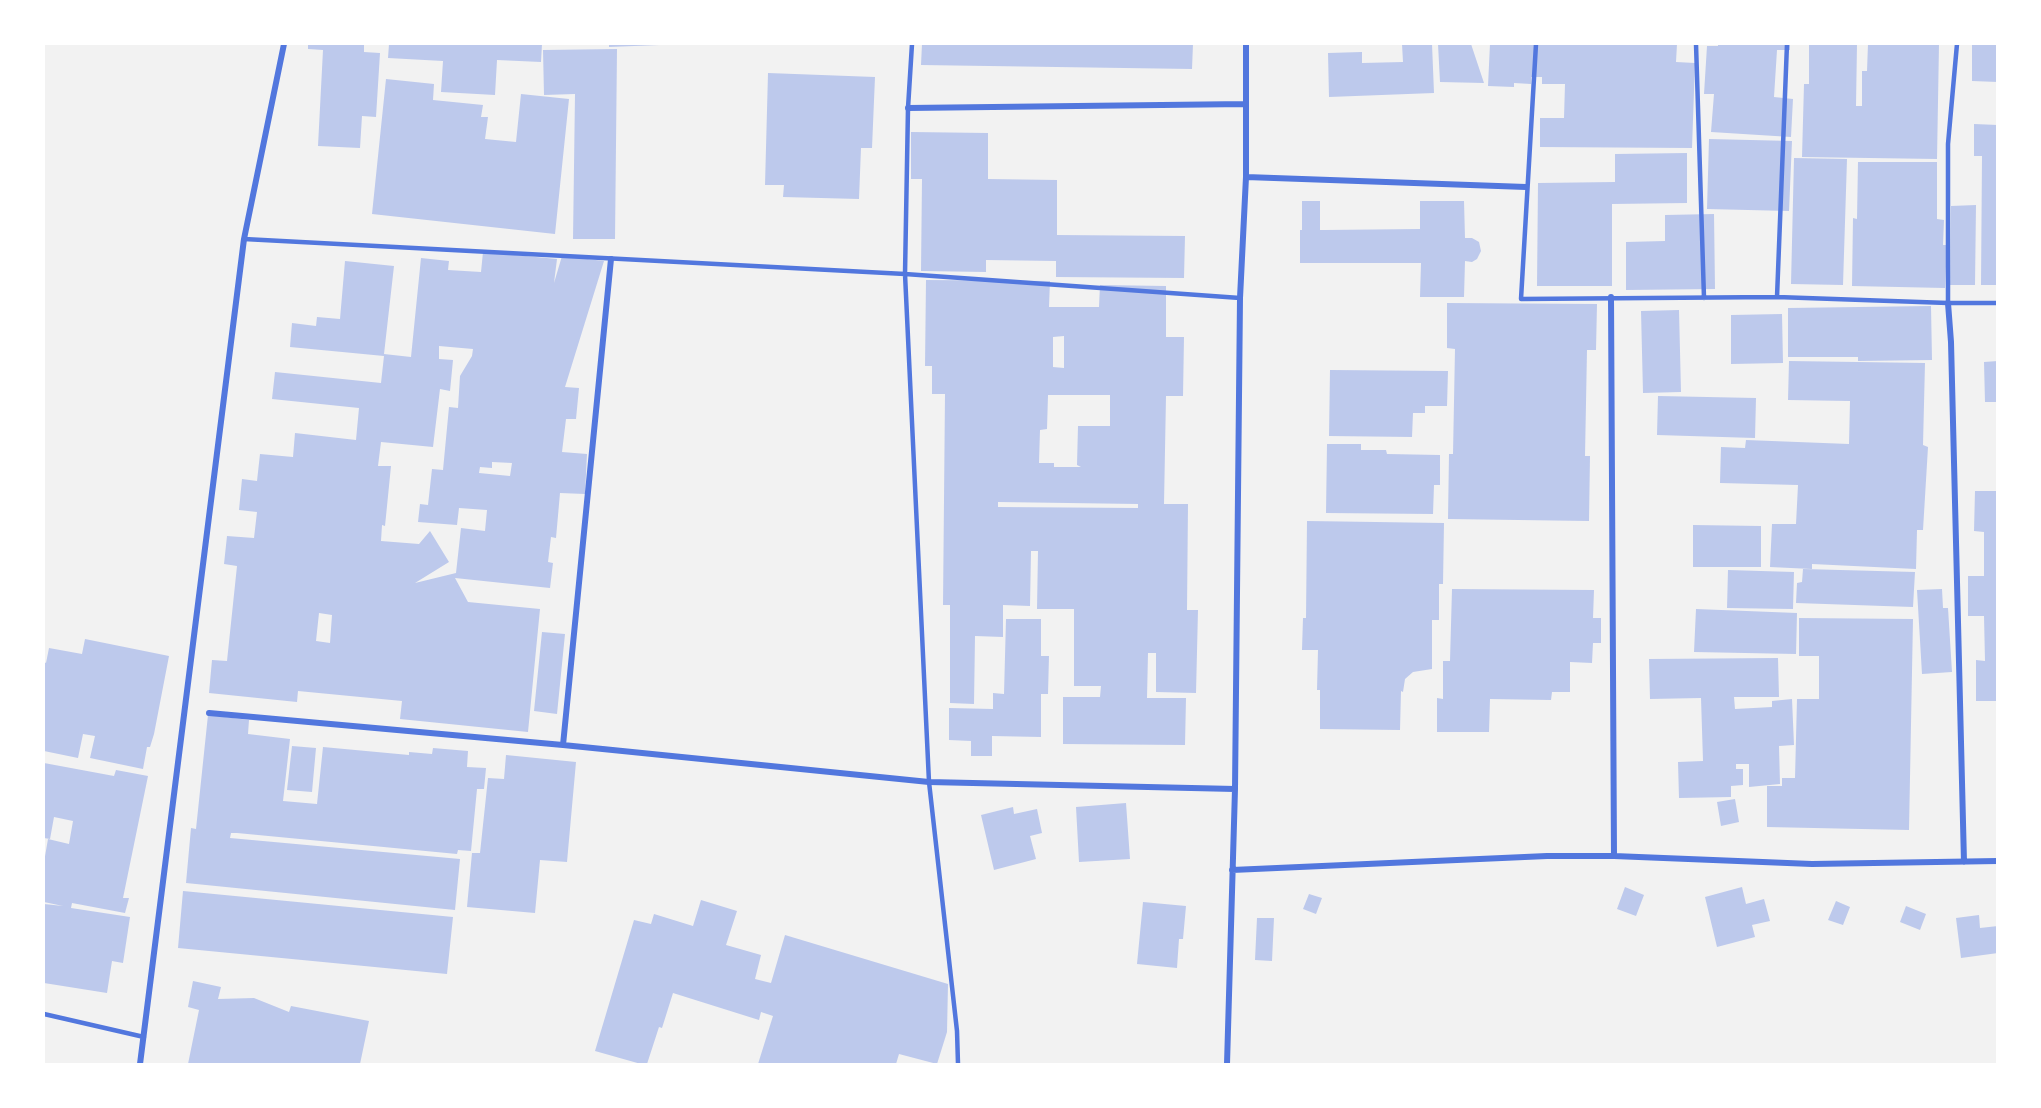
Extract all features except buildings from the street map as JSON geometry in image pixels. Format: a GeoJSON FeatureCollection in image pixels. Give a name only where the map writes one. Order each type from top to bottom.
{"type":"FeatureCollection","features":[{"type":"Feature","properties":{"kind":"street"},"geometry":{"type":"LineString","coordinates":[[140,1065],[244,239],[284,44]]}},
{"type":"Feature","properties":{"kind":"street"},"geometry":{"type":"LineString","coordinates":[[1227,1065],[1235,789],[1240,298],[1246,177],[1246,44]]}},
{"type":"Feature","properties":{"kind":"street"},"geometry":{"type":"LineString","coordinates":[[908,108],[1246,104]]}},
{"type":"Feature","properties":{"kind":"street"},"geometry":{"type":"LineString","coordinates":[[1246,177],[1526,187]]}},
{"type":"Feature","properties":{"kind":"street"},"geometry":{"type":"LineString","coordinates":[[563,745],[611,259]]}},
{"type":"Feature","properties":{"kind":"street"},"geometry":{"type":"LineString","coordinates":[[1611,297],[1614,856]]}},
{"type":"Feature","properties":{"kind":"street"},"geometry":{"type":"LineString","coordinates":[[1948,303],[1951,342],[1964,862]]}},
{"type":"Feature","properties":{"kind":"street"},"geometry":{"type":"LineString","coordinates":[[209,713],[563,745],[929,782],[1235,789]]}},
{"type":"Feature","properties":{"kind":"street"},"geometry":{"type":"LineString","coordinates":[[1232,870],[1547,856],[1614,856],[1812,864],[1998,861]]}},
{"type":"Feature","properties":{"kind":"lane"},"geometry":{"type":"LineString","coordinates":[[912,44],[908,108],[905,274],[929,782],[957,1031],[958,1065]]}},
{"type":"Feature","properties":{"kind":"lane"},"geometry":{"type":"LineString","coordinates":[[1536,44],[1521,299],[1777,297],[1998,303]]}},
{"type":"Feature","properties":{"kind":"lane"},"geometry":{"type":"LineString","coordinates":[[1696,44],[1704,298]]}},
{"type":"Feature","properties":{"kind":"lane"},"geometry":{"type":"LineString","coordinates":[[1777,297],[1787,44]]}},
{"type":"Feature","properties":{"kind":"lane"},"geometry":{"type":"LineString","coordinates":[[1948,303],[1948,144],[1957,44]]}},
{"type":"Feature","properties":{"kind":"lane"},"geometry":{"type":"LineString","coordinates":[[244,239],[905,274],[1240,298]]}},
{"type":"Feature","properties":{"kind":"lane"},"geometry":{"type":"LineString","coordinates":[[44,1014],[144,1037]]}}]}
